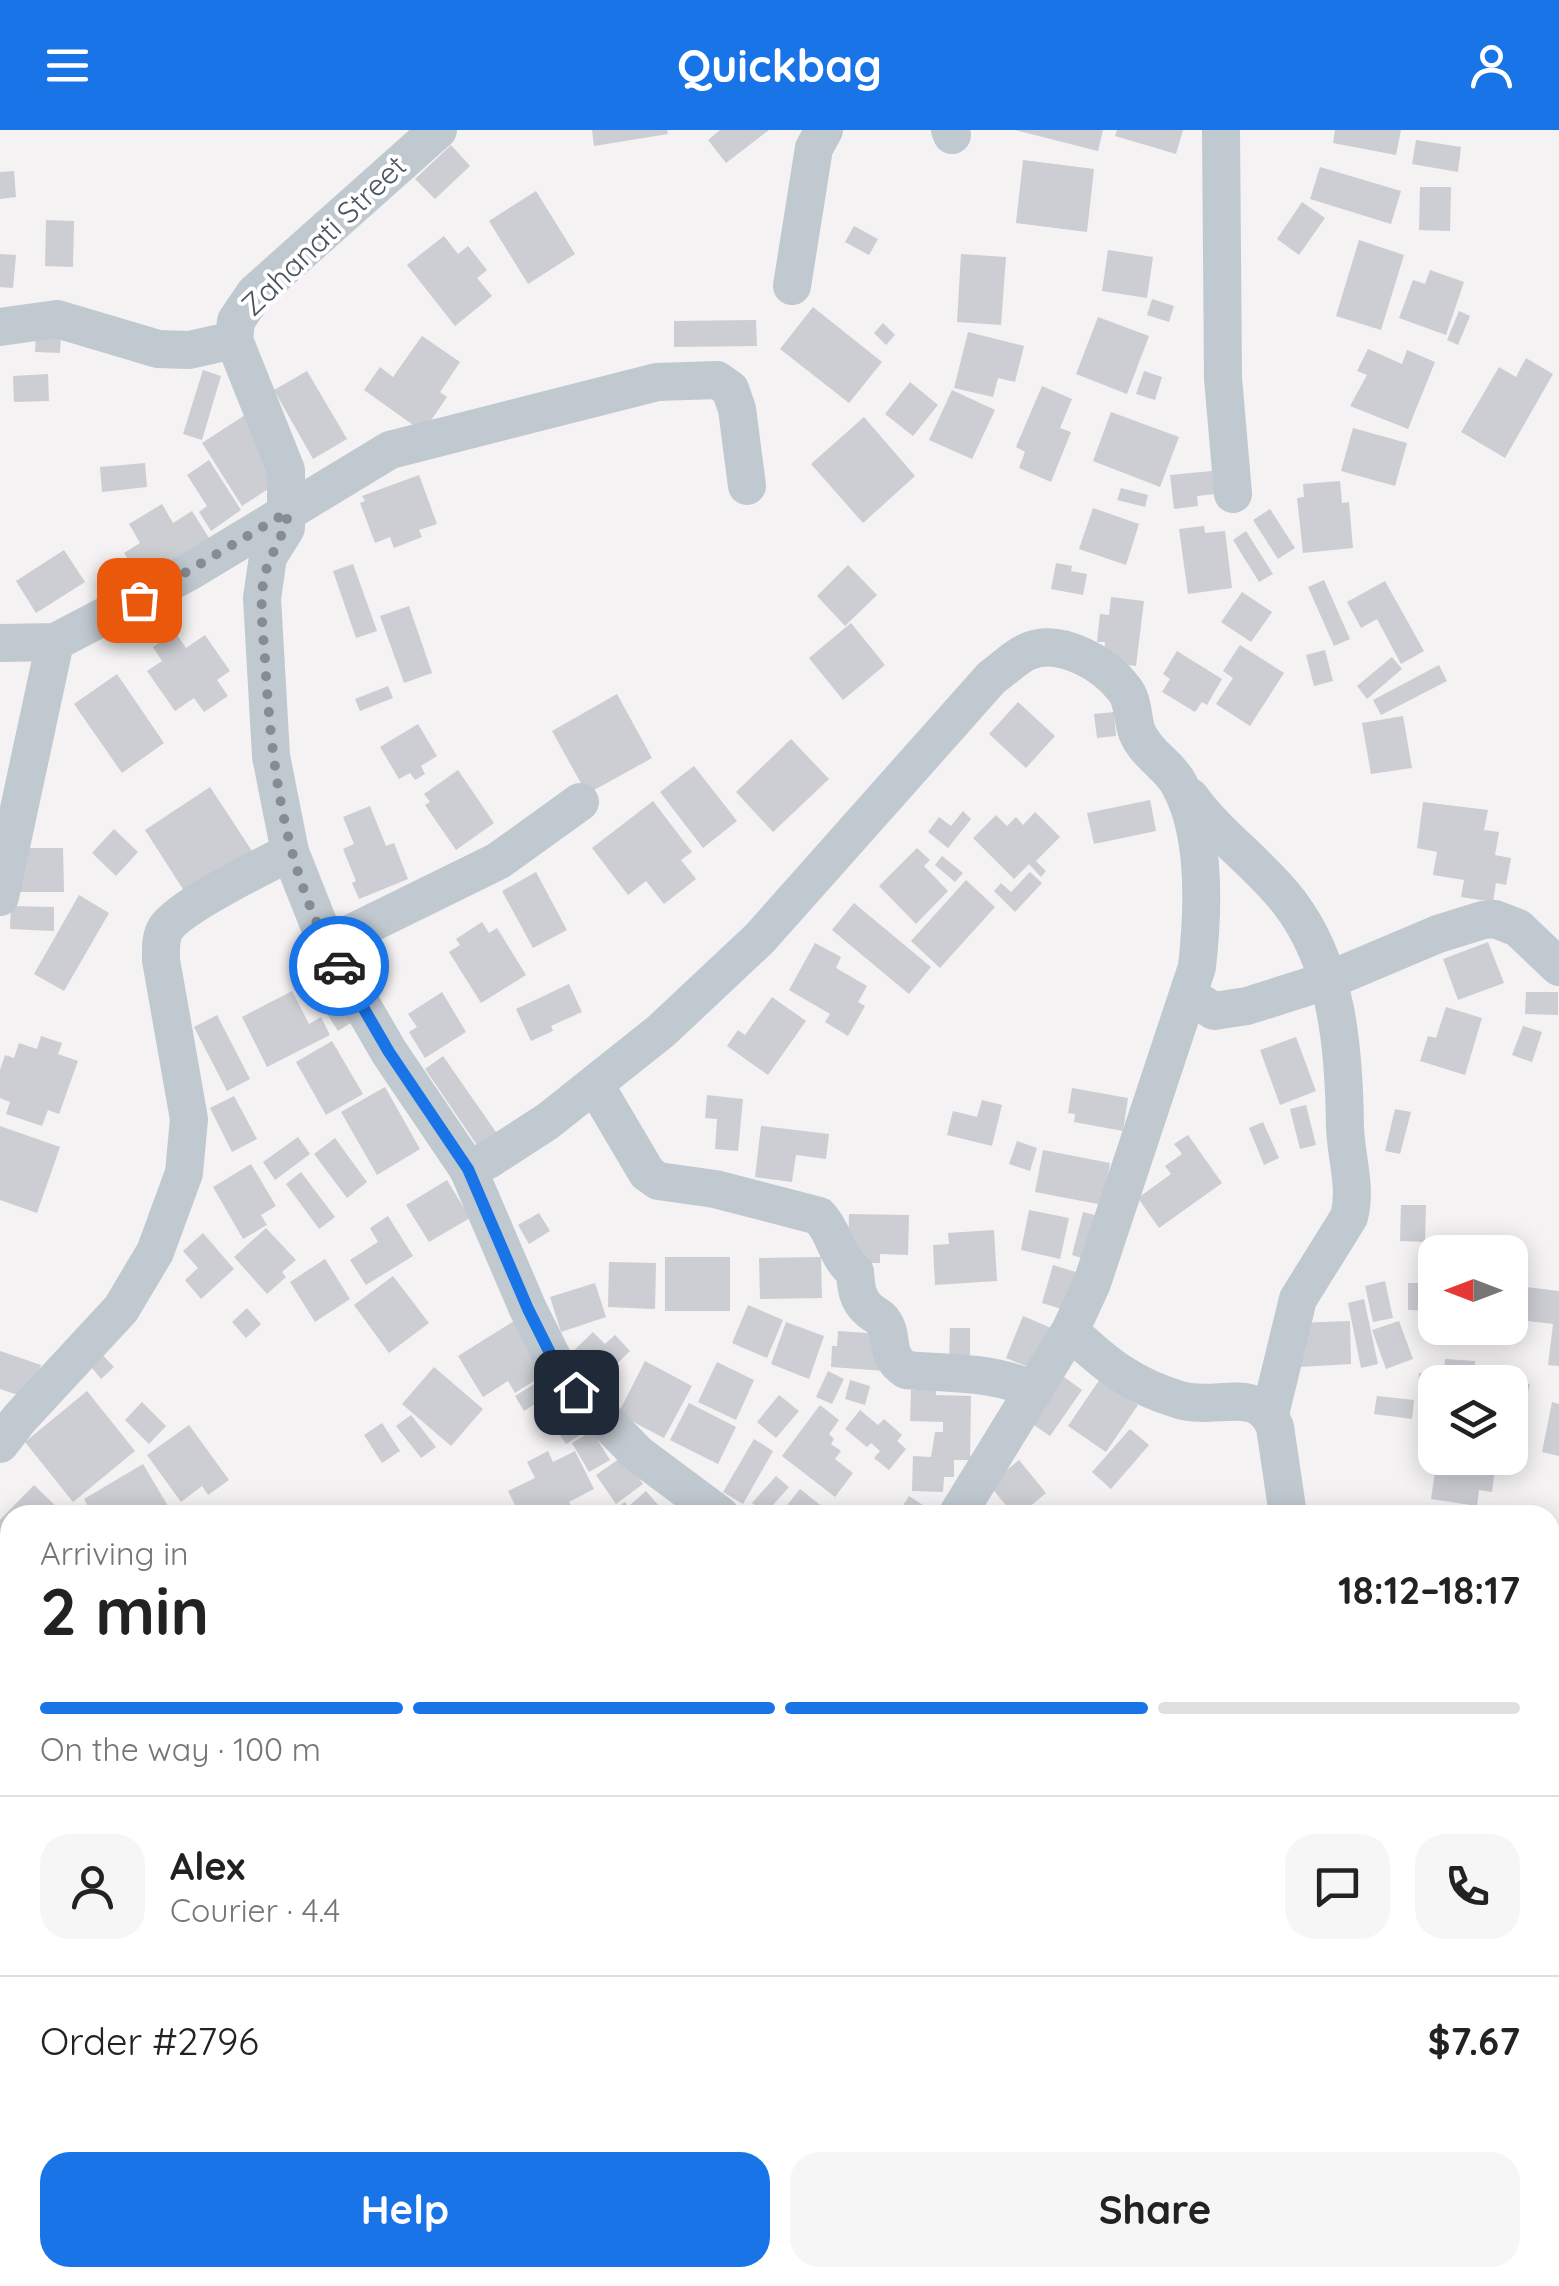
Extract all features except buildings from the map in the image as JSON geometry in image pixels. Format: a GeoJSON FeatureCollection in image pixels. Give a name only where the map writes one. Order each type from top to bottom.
{"type":"FeatureCollection","features":[{"type":"Feature","properties":{"kind":"street","name":"Zahanati Street"},"geometry":{"type":"LineString","coordinates":[[438,130],[255,293],[236,321],[234,340],[286,470],[286,528],[268,557],[262,598],[271,756],[290,852],[327,945],[389,1052],[468,1169],[561,1375],[638,1454],[707,1505]]}},
{"type":"Feature","properties":{"kind":"street"},"geometry":{"type":"LineString","coordinates":[[792,286],[814,148],[824,130]]}},
{"type":"Feature","properties":{"kind":"street"},"geometry":{"type":"LineString","coordinates":[[1220,130],[1224,378],[1233,494]]}},
{"type":"Feature","properties":{"kind":"street"},"geometry":{"type":"LineString","coordinates":[[0,327],[57,319],[158,349],[189,350],[234,340]]}},
{"type":"Feature","properties":{"kind":"street"},"geometry":{"type":"LineString","coordinates":[[0,643],[55,642],[188,573],[390,450],[657,382],[717,380],[730,389],[747,486]]}},
{"type":"Feature","properties":{"kind":"street"},"geometry":{"type":"LineString","coordinates":[[0,897],[55,642]]}},
{"type":"Feature","properties":{"kind":"street"},"geometry":{"type":"LineString","coordinates":[[468,1169],[548,1121],[661,1031],[760,938],[992,678],[1024,653],[1052,648],[1072,652],[1108,672],[1126,690],[1138,734],[1149,753],[1179,782],[1211,826],[1288,901],[1319,951],[1328,980],[1342,1055],[1346,1148],[1354,1190],[1349,1217],[1298,1299],[1270,1414],[1281,1450],[1287,1505]]}},
{"type":"Feature","properties":{"kind":"street"},"geometry":{"type":"LineString","coordinates":[[963,1505],[1070,1331],[1092,1283],[1189,996],[1202,922],[1200,876],[1190,809],[1179,782]]}},
{"type":"Feature","properties":{"kind":"street"},"geometry":{"type":"LineString","coordinates":[[327,945],[498,861],[580,802]]}},
{"type":"Feature","properties":{"kind":"street"},"geometry":{"type":"LineString","coordinates":[[0,1444],[121,1309],[154,1252],[184,1174],[189,1119],[160,960],[166,928],[199,902],[290,852]]}},
{"type":"Feature","properties":{"kind":"street"},"geometry":{"type":"LineString","coordinates":[[1189,996],[1214,1010],[1230,1010],[1328,980],[1438,934],[1495,919],[1518,928],[1559,967]]}},
{"type":"Feature","properties":{"kind":"street"},"geometry":{"type":"LineString","coordinates":[[596,1085],[647,1173],[658,1180],[715,1189],[819,1216],[830,1228],[834,1248],[855,1272],[857,1293],[864,1306],[882,1320],[890,1354],[897,1364],[906,1370],[992,1378],[1034,1390]]}},
{"type":"Feature","properties":{"kind":"street"},"geometry":{"type":"LineString","coordinates":[[1070,1331],[1112,1370],[1144,1386],[1198,1404],[1248,1401],[1270,1414]]}},
{"type":"Feature","properties":{"kind":"way so far"},"geometry":{"type":"LineString","coordinates":[[139,600],[288,512],[286,528],[268,557],[262,598],[271,756],[290,852],[339,966]]}},
{"type":"Feature","properties":{"kind":"route"},"geometry":{"type":"LineString","coordinates":[[339,966],[389,1052],[468,1169],[528,1309],[561,1375],[576,1392]]}}]}
